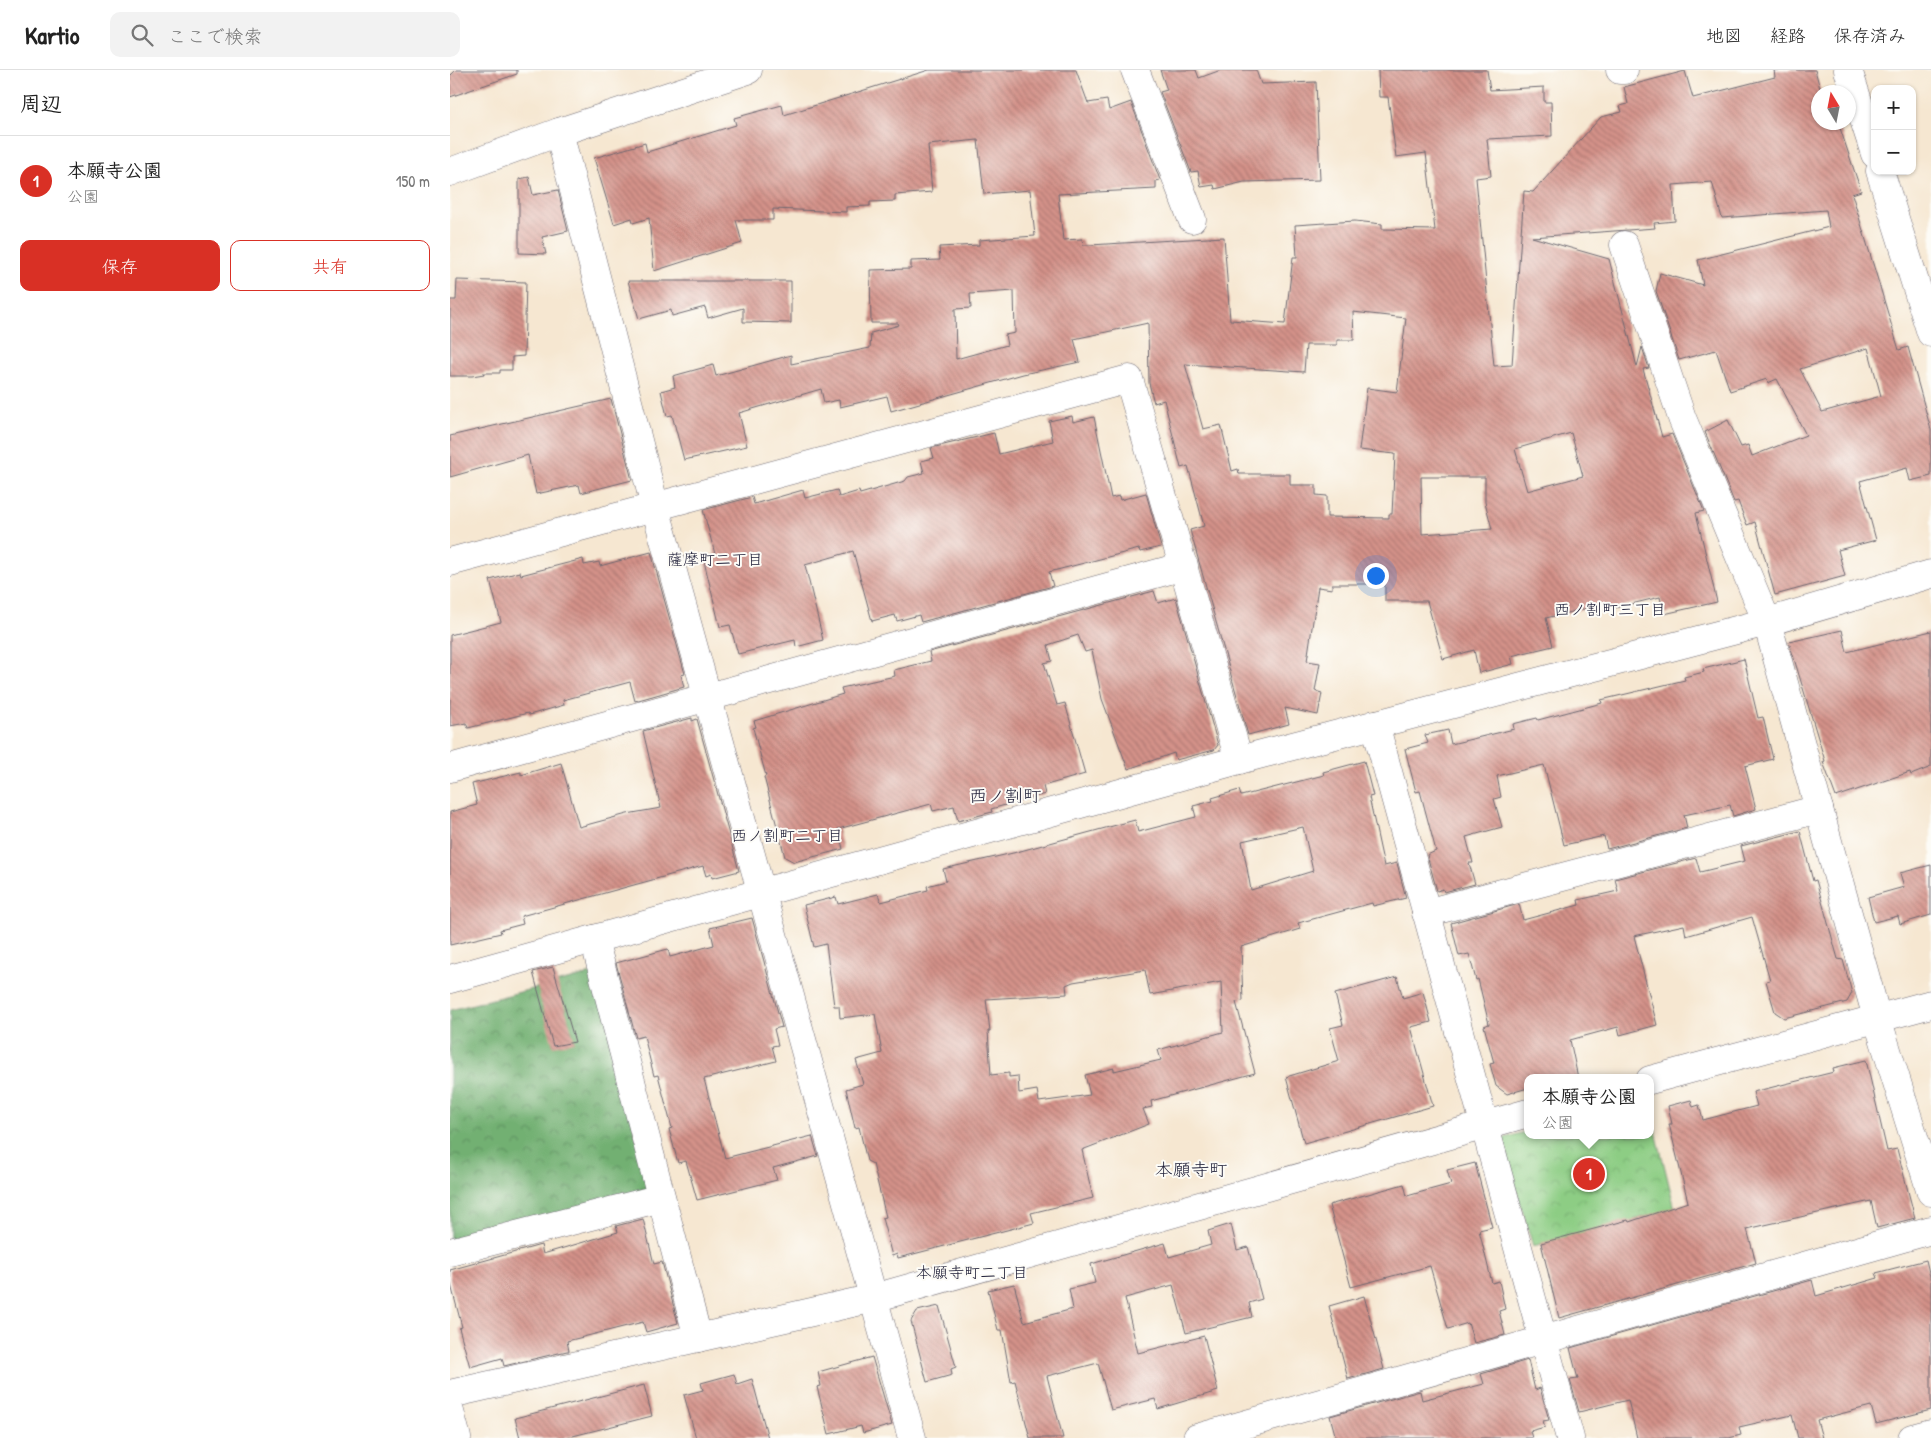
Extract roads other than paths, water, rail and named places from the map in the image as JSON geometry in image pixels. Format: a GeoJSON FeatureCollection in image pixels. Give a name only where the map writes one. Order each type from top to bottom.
{"type":"FeatureCollection","features":[{"type":"Feature","properties":{"kind":"street"},"geometry":{"type":"LineString","coordinates":[[450,172],[558,132],[748,70]]}},
{"type":"Feature","properties":{"kind":"street"},"geometry":{"type":"LineString","coordinates":[[1135,70],[1192,219]]}},
{"type":"Feature","properties":{"kind":"street"},"geometry":{"type":"LineString","coordinates":[[1848,70],[1871,142]]}},
{"type":"Feature","properties":{"kind":"street"},"geometry":{"type":"LineString","coordinates":[[558,132],[655,507],[912,1438]]}},
{"type":"Feature","properties":{"kind":"street"},"geometry":{"type":"LineString","coordinates":[[1881,175],[1931,333]]}},
{"type":"Feature","properties":{"kind":"street"},"geometry":{"type":"LineString","coordinates":[[1624,245],[1682,418],[1767,622],[1877,1018],[1931,1192]]}},
{"type":"Feature","properties":{"kind":"street"},"geometry":{"type":"LineString","coordinates":[[450,562],[1130,379],[1239,760]]}},
{"type":"Feature","properties":{"kind":"street"},"geometry":{"type":"LineString","coordinates":[[450,768],[1184,566]]}},
{"type":"Feature","properties":{"kind":"street"},"geometry":{"type":"LineString","coordinates":[[450,979],[1239,760],[1767,622],[1931,574]]}},
{"type":"Feature","properties":{"kind":"street"},"geometry":{"type":"LineString","coordinates":[[1375,724],[1570,1438]]}},
{"type":"Feature","properties":{"kind":"street"},"geometry":{"type":"LineString","coordinates":[[1426,913],[1819,809]]}},
{"type":"Feature","properties":{"kind":"street"},"geometry":{"type":"LineString","coordinates":[[594,939],[698,1338]]}},
{"type":"Feature","properties":{"kind":"street"},"geometry":{"type":"LineString","coordinates":[[1654,1079],[1931,1004]]}},
{"type":"Feature","properties":{"kind":"street"},"geometry":{"type":"LineString","coordinates":[[450,1394],[874,1298],[1524,1114]]}},
{"type":"Feature","properties":{"kind":"street"},"geometry":{"type":"LineString","coordinates":[[450,1252],[661,1198]]}},
{"type":"Feature","properties":{"kind":"street"},"geometry":{"type":"LineString","coordinates":[[1197,1438],[1931,1230]]}},
{"type":"Feature","properties":{"kind":"street"},"geometry":{"type":"LineString","coordinates":[[450,1412],[457,1438]]}},
{"type":"Feature","properties":{"kind":"street"},"geometry":{"type":"LineString","coordinates":[[1912,1438],[1931,1433]]}},
{"type":"Feature","properties":{"kind":"place","name":"本願寺公園"},"geometry":{"type":"Point","coordinates":[1589,1174]}},
{"type":"Feature","properties":{"kind":"district","name":"薩摩町二丁目"},"geometry":{"type":"Point","coordinates":[715,559]}},
{"type":"Feature","properties":{"kind":"district","name":"西ノ割町三丁目"},"geometry":{"type":"Point","coordinates":[1610,609]}},
{"type":"Feature","properties":{"kind":"district","name":"西ノ割町"},"geometry":{"type":"Point","coordinates":[1005,796]}},
{"type":"Feature","properties":{"kind":"district","name":"西ノ割町二丁目"},"geometry":{"type":"Point","coordinates":[787,835]}},
{"type":"Feature","properties":{"kind":"district","name":"本願寺町"},"geometry":{"type":"Point","coordinates":[1191,1170]}},
{"type":"Feature","properties":{"kind":"district","name":"本願寺町二丁目"},"geometry":{"type":"Point","coordinates":[972,1272]}}]}
